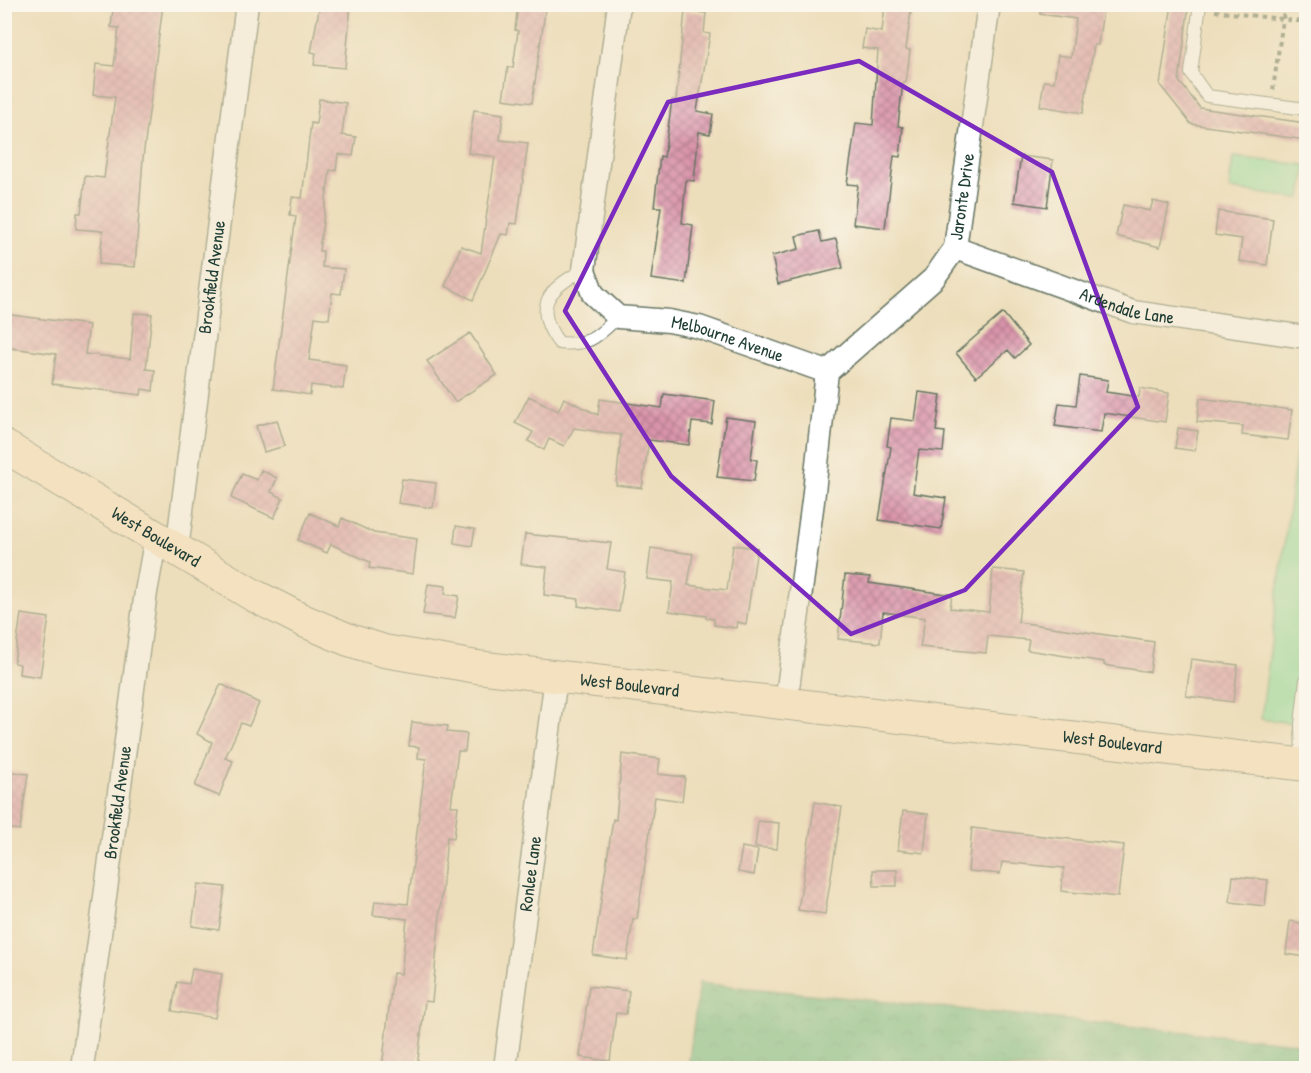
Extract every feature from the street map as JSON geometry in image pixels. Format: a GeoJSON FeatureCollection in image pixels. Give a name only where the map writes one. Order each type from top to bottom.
{"type":"FeatureCollection","features":[{"type":"Feature","properties":{"kind":"street","name":"Brookfield Avenue"},"geometry":{"type":"LineString","coordinates":[[82,1068],[146,592],[166,543],[247,4]]}},
{"type":"Feature","properties":{"kind":"street"},"geometry":{"type":"LineString","coordinates":[[618,317],[593,294],[584,270],[619,4]]}},
{"type":"Feature","properties":{"kind":"street","name":"Jaronte Drive"},"geometry":{"type":"LineString","coordinates":[[827,372],[934,278],[955,248],[989,4]]}},
{"type":"Feature","properties":{"kind":"street","name":"Ardendale Lane"},"geometry":{"type":"LineString","coordinates":[[955,248],[1133,312],[1305,337]]}},
{"type":"Feature","properties":{"kind":"street","name":"Melbourne Avenue"},"geometry":{"type":"LineString","coordinates":[[618,317],[669,321],[699,327],[827,372]]}},
{"type":"Feature","properties":{"kind":"street"},"geometry":{"type":"LineString","coordinates":[[786,704],[813,501],[827,372]]}},
{"type":"Feature","properties":{"kind":"street","name":"West Boulevard"},"geometry":{"type":"LineString","coordinates":[[4,446],[253,595],[302,620],[349,640],[434,661],[1304,764]]}},
{"type":"Feature","properties":{"kind":"street","name":"Ronlee Lane"},"geometry":{"type":"LineString","coordinates":[[505,1068],[556,677]]}},
{"type":"Feature","properties":{"kind":"lane"},"geometry":{"type":"LineString","coordinates":[[1200,7],[1191,73],[1207,96],[1306,109]]}},
{"type":"Feature","properties":{"kind":"lane"},"geometry":{"type":"LineString","coordinates":[[584,270],[560,282],[546,303],[547,327],[559,343],[580,345],[596,338],[618,317]]}},
{"type":"Feature","properties":{"kind":"lane"},"geometry":{"type":"LineString","coordinates":[[1304,764],[1301,724],[1306,680]]}},
{"type":"Feature","properties":{"kind":"path"},"geometry":{"type":"LineString","coordinates":[[1271,104],[1285,4]]}},
{"type":"Feature","properties":{"kind":"path"},"geometry":{"type":"LineString","coordinates":[[1200,7],[1306,22]]}},
{"type":"Feature","properties":{"kind":"highlighted area"},"geometry":{"type":"Polygon","coordinates":[[[859,61],[1052,172],[1138,407],[965,590],[851,634],[671,476],[565,311],[668,102],[859,61]]]}},
{"type":"Feature","properties":{"kind":"green space"},"geometry":{"type":"Polygon","coordinates":[[[1233,157],[1306,165],[1301,199],[1229,189],[1233,157]]]}},
{"type":"Feature","properties":{"kind":"green space"},"geometry":{"type":"Polygon","coordinates":[[[1306,380],[1306,725],[1261,719],[1306,380]]]}},
{"type":"Feature","properties":{"kind":"green space"},"geometry":{"type":"Polygon","coordinates":[[[699,983],[1306,1044],[1306,1068],[688,1068],[699,983]]]}},
{"type":"Feature","properties":{"kind":"building"},"geometry":{"type":"Polygon","coordinates":[[[130,4],[163,5],[143,158],[135,267],[99,264],[103,231],[76,229],[77,213],[81,213],[85,176],[104,178],[115,97],[93,95],[96,64],[114,66],[119,28],[111,27],[113,9],[129,11],[130,4]]]}},
{"type":"Feature","properties":{"kind":"building"},"geometry":{"type":"Polygon","coordinates":[[[320,4],[351,4],[345,68],[314,65],[316,53],[311,52],[320,4]]]}},
{"type":"Feature","properties":{"kind":"building"},"geometry":{"type":"Polygon","coordinates":[[[518,4],[546,4],[532,103],[503,99],[508,67],[513,68],[518,31],[515,30],[518,4]]]}},
{"type":"Feature","properties":{"kind":"building"},"geometry":{"type":"Polygon","coordinates":[[[885,4],[912,4],[906,49],[910,50],[906,82],[903,82],[898,126],[903,127],[900,157],[894,156],[885,228],[853,224],[858,185],[847,184],[856,123],[873,125],[878,50],[862,48],[865,29],[882,32],[885,4]]]}},
{"type":"Feature","properties":{"kind":"building"},"geometry":{"type":"Polygon","coordinates":[[[1040,4],[1104,4],[1098,45],[1094,45],[1083,113],[1040,106],[1044,81],[1054,82],[1058,55],[1071,57],[1076,19],[1040,14],[1040,4]]]}},
{"type":"Feature","properties":{"kind":"building"},"geometry":{"type":"Polygon","coordinates":[[[1172,4],[1189,4],[1179,81],[1200,108],[1306,123],[1306,140],[1191,124],[1160,85],[1172,4]]]}},
{"type":"Feature","properties":{"kind":"building"},"geometry":{"type":"Polygon","coordinates":[[[685,11],[706,13],[704,33],[710,34],[697,111],[713,114],[710,134],[699,132],[694,181],[686,180],[682,223],[693,225],[686,284],[651,279],[661,207],[654,207],[660,156],[664,157],[672,100],[676,100],[685,11]]]}},
{"type":"Feature","properties":{"kind":"building"},"geometry":{"type":"Polygon","coordinates":[[[319,99],[346,103],[342,135],[356,137],[353,156],[338,154],[336,171],[330,170],[319,251],[323,251],[322,267],[344,269],[341,294],[332,293],[329,319],[315,317],[309,360],[346,365],[343,389],[311,385],[310,395],[273,389],[296,216],[290,215],[292,197],[302,198],[311,123],[316,124],[319,99]]]}},
{"type":"Feature","properties":{"kind":"building"},"geometry":{"type":"Polygon","coordinates":[[[474,110],[503,114],[500,140],[528,143],[517,224],[510,223],[508,235],[501,234],[473,300],[445,286],[461,246],[481,253],[495,157],[468,153],[474,110]]]}},
{"type":"Feature","properties":{"kind":"building"},"geometry":{"type":"Polygon","coordinates":[[[1021,156],[1053,160],[1047,207],[1014,202],[1021,156]]]}},
{"type":"Feature","properties":{"kind":"building"},"geometry":{"type":"Polygon","coordinates":[[[1153,201],[1169,205],[1160,247],[1116,236],[1123,205],[1150,211],[1153,201]]]}},
{"type":"Feature","properties":{"kind":"building"},"geometry":{"type":"Polygon","coordinates":[[[1218,211],[1273,219],[1267,265],[1239,261],[1242,239],[1215,235],[1218,211]]]}},
{"type":"Feature","properties":{"kind":"building"},"geometry":{"type":"Polygon","coordinates":[[[819,231],[822,242],[836,239],[843,268],[778,284],[772,256],[799,249],[796,236],[819,231]]]}},
{"type":"Feature","properties":{"kind":"building"},"geometry":{"type":"Polygon","coordinates":[[[134,313],[152,314],[146,369],[155,370],[153,391],[142,389],[141,395],[52,384],[56,354],[4,347],[4,314],[89,325],[85,354],[130,359],[134,313]]]}},
{"type":"Feature","properties":{"kind":"building"},"geometry":{"type":"Polygon","coordinates":[[[1003,313],[1029,345],[1015,358],[1008,350],[976,377],[956,353],[1003,313]]]}},
{"type":"Feature","properties":{"kind":"building"},"geometry":{"type":"Polygon","coordinates":[[[470,333],[497,375],[455,402],[427,361],[470,333]]]}},
{"type":"Feature","properties":{"kind":"building"},"geometry":{"type":"Polygon","coordinates":[[[1080,376],[1108,380],[1106,392],[1139,397],[1140,388],[1169,393],[1165,422],[1104,413],[1101,432],[1055,426],[1059,403],[1076,405],[1080,376]]]}},
{"type":"Feature","properties":{"kind":"building"},"geometry":{"type":"Polygon","coordinates":[[[919,392],[941,395],[936,431],[945,432],[943,452],[919,450],[913,493],[946,498],[941,529],[879,520],[891,447],[887,446],[891,418],[915,421],[919,392]]]}},
{"type":"Feature","properties":{"kind":"building"},"geometry":{"type":"Polygon","coordinates":[[[664,394],[715,401],[712,424],[692,422],[689,445],[649,440],[642,488],[616,485],[621,435],[574,428],[564,446],[549,439],[544,450],[528,441],[533,432],[515,423],[529,396],[558,411],[564,398],[598,415],[600,399],[662,408],[664,394]]]}},
{"type":"Feature","properties":{"kind":"building"},"geometry":{"type":"Polygon","coordinates":[[[1200,398],[1292,410],[1288,440],[1242,435],[1243,426],[1197,422],[1200,398]]]}},
{"type":"Feature","properties":{"kind":"building"},"geometry":{"type":"Polygon","coordinates":[[[726,417],[756,421],[751,459],[757,460],[754,481],[717,477],[726,417]]]}},
{"type":"Feature","properties":{"kind":"building"},"geometry":{"type":"Polygon","coordinates":[[[277,420],[285,446],[264,452],[256,426],[277,420]]]}},
{"type":"Feature","properties":{"kind":"building"},"geometry":{"type":"Polygon","coordinates":[[[1178,428],[1198,431],[1195,451],[1175,448],[1178,428]]]}},
{"type":"Feature","properties":{"kind":"building"},"geometry":{"type":"Polygon","coordinates":[[[261,470],[277,478],[271,492],[283,498],[274,518],[231,498],[242,474],[257,480],[261,470]]]}},
{"type":"Feature","properties":{"kind":"building"},"geometry":{"type":"Polygon","coordinates":[[[402,479],[436,483],[433,508],[398,503],[402,479]]]}},
{"type":"Feature","properties":{"kind":"building"},"geometry":{"type":"Polygon","coordinates":[[[310,513],[339,526],[342,518],[374,533],[417,539],[413,574],[369,568],[370,562],[331,544],[327,553],[298,540],[310,513]]]}},
{"type":"Feature","properties":{"kind":"building"},"geometry":{"type":"Polygon","coordinates":[[[456,526],[475,529],[472,546],[454,543],[456,526]]]}},
{"type":"Feature","properties":{"kind":"building"},"geometry":{"type":"Polygon","coordinates":[[[525,534],[611,543],[607,569],[625,572],[619,612],[578,606],[579,599],[544,595],[547,567],[521,564],[525,534]]]}},
{"type":"Feature","properties":{"kind":"building"},"geometry":{"type":"Polygon","coordinates":[[[733,545],[757,548],[746,624],[737,622],[736,628],[714,625],[714,619],[706,618],[706,616],[669,611],[673,582],[647,579],[651,548],[693,554],[688,585],[727,590],[733,545]]]}},
{"type":"Feature","properties":{"kind":"building"},"geometry":{"type":"Polygon","coordinates":[[[993,569],[1024,572],[1018,622],[1154,642],[1150,672],[1027,650],[1029,640],[988,636],[986,653],[920,647],[925,618],[883,612],[880,643],[838,639],[845,575],[870,577],[869,583],[952,595],[950,608],[989,612],[993,569]]]}},
{"type":"Feature","properties":{"kind":"building"},"geometry":{"type":"Polygon","coordinates":[[[428,584],[446,586],[445,594],[459,596],[455,618],[423,614],[428,584]]]}},
{"type":"Feature","properties":{"kind":"building"},"geometry":{"type":"Polygon","coordinates":[[[21,614],[49,618],[40,677],[19,674],[20,664],[14,663],[21,614]]]}},
{"type":"Feature","properties":{"kind":"building"},"geometry":{"type":"Polygon","coordinates":[[[1191,659],[1238,665],[1233,702],[1186,696],[1191,659]]]}},
{"type":"Feature","properties":{"kind":"building"},"geometry":{"type":"Polygon","coordinates":[[[221,684],[259,703],[249,726],[241,723],[225,758],[233,761],[219,796],[195,786],[212,742],[197,734],[221,684]]]}},
{"type":"Feature","properties":{"kind":"building"},"geometry":{"type":"Polygon","coordinates":[[[412,722],[448,726],[447,732],[467,734],[465,751],[458,751],[451,806],[458,806],[454,838],[447,837],[432,1002],[425,1001],[417,1068],[382,1068],[393,973],[401,974],[407,919],[373,915],[375,901],[408,904],[426,759],[418,758],[419,747],[409,746],[412,722]]]}},
{"type":"Feature","properties":{"kind":"building"},"geometry":{"type":"Polygon","coordinates":[[[622,754],[660,759],[658,774],[685,777],[682,801],[655,797],[637,919],[633,919],[627,960],[593,955],[613,819],[616,820],[622,754]]]}},
{"type":"Feature","properties":{"kind":"building"},"geometry":{"type":"Polygon","coordinates":[[[4,771],[28,774],[20,830],[4,828],[4,771]]]}},
{"type":"Feature","properties":{"kind":"building"},"geometry":{"type":"Polygon","coordinates":[[[815,802],[842,807],[825,914],[798,910],[815,802]]]}},
{"type":"Feature","properties":{"kind":"building"},"geometry":{"type":"Polygon","coordinates":[[[903,811],[928,814],[924,853],[898,850],[903,811]]]}},
{"type":"Feature","properties":{"kind":"building"},"geometry":{"type":"Polygon","coordinates":[[[758,821],[779,823],[777,849],[755,847],[758,821]]]}},
{"type":"Feature","properties":{"kind":"building"},"geometry":{"type":"Polygon","coordinates":[[[972,828],[1124,845],[1118,897],[1061,891],[1064,868],[1002,862],[1000,874],[968,871],[972,828]]]}},
{"type":"Feature","properties":{"kind":"building"},"geometry":{"type":"Polygon","coordinates":[[[742,847],[758,850],[754,875],[738,872],[742,847]]]}},
{"type":"Feature","properties":{"kind":"building"},"geometry":{"type":"Polygon","coordinates":[[[873,870],[897,870],[897,886],[874,886],[873,870]]]}},
{"type":"Feature","properties":{"kind":"building"},"geometry":{"type":"Polygon","coordinates":[[[1233,876],[1268,880],[1265,906],[1230,902],[1233,876]]]}},
{"type":"Feature","properties":{"kind":"building"},"geometry":{"type":"Polygon","coordinates":[[[198,884],[225,887],[219,930],[192,926],[198,884]]]}},
{"type":"Feature","properties":{"kind":"building"},"geometry":{"type":"Polygon","coordinates":[[[1290,921],[1306,924],[1306,957],[1286,954],[1290,921]]]}},
{"type":"Feature","properties":{"kind":"building"},"geometry":{"type":"Polygon","coordinates":[[[192,969],[222,974],[215,1018],[172,1011],[177,982],[189,984],[192,969]]]}},
{"type":"Feature","properties":{"kind":"building"},"geometry":{"type":"Polygon","coordinates":[[[589,986],[629,991],[626,1014],[616,1013],[610,1061],[580,1057],[589,986]]]}}]}
